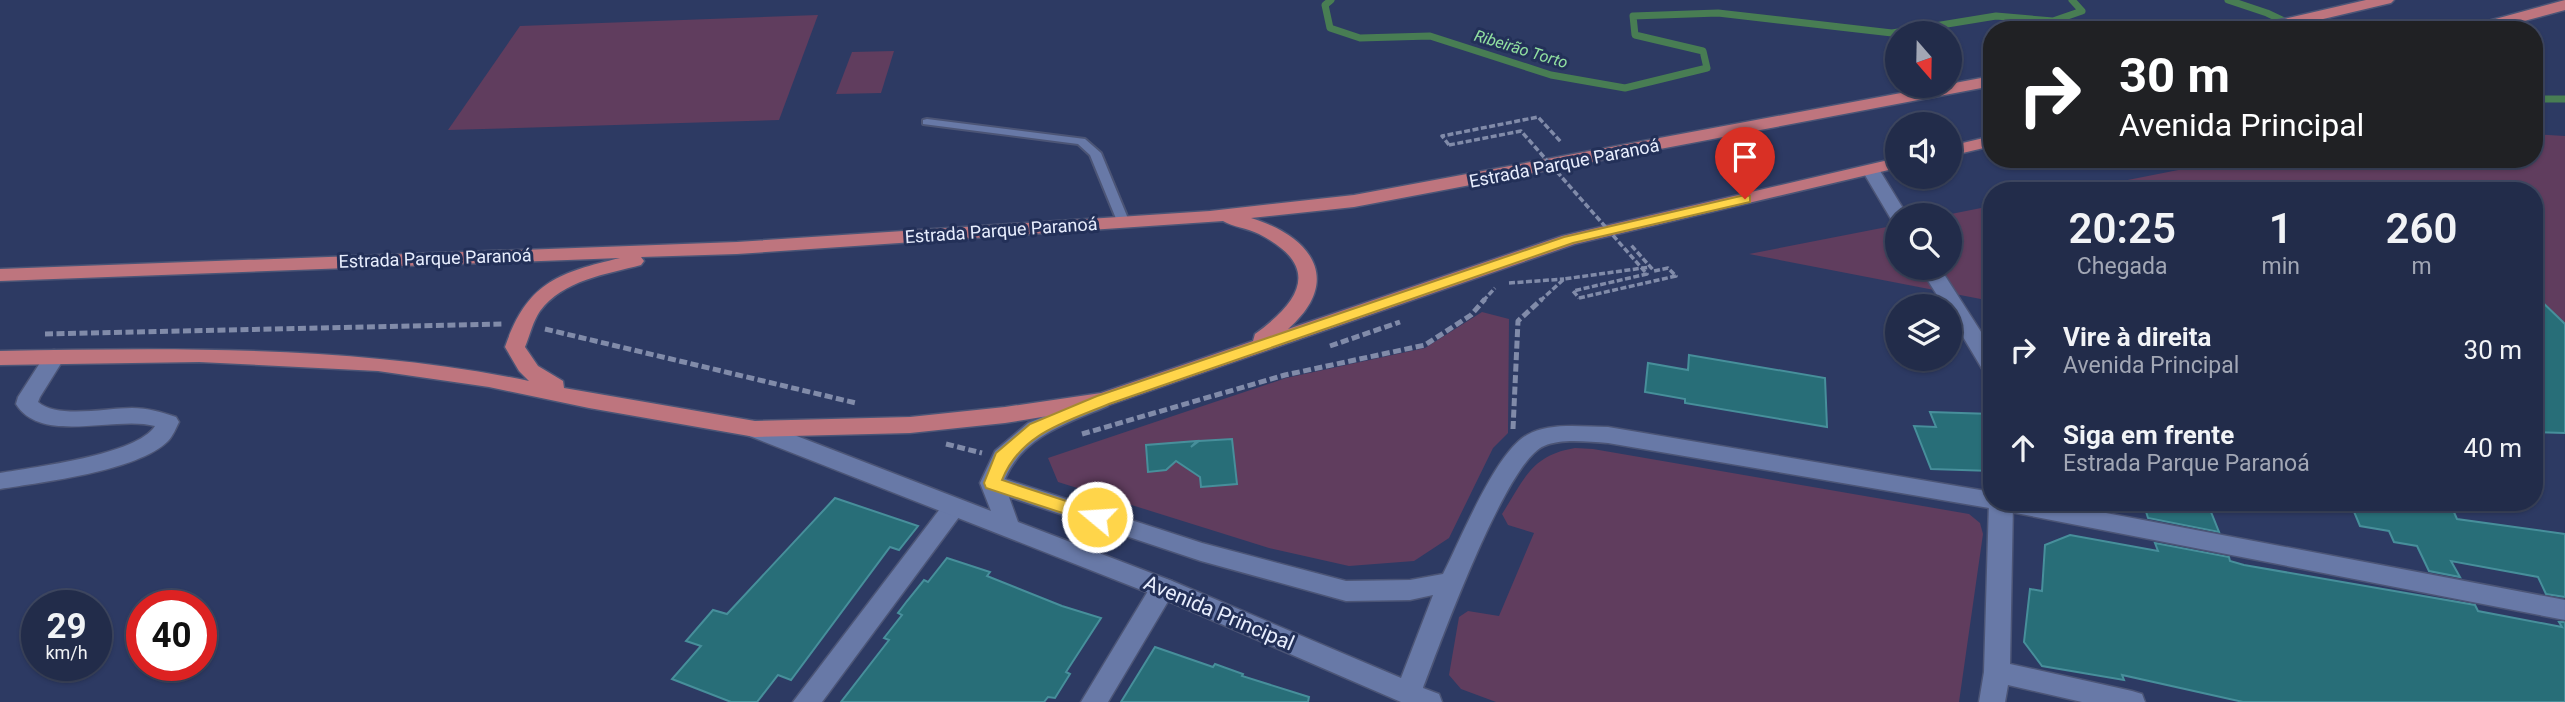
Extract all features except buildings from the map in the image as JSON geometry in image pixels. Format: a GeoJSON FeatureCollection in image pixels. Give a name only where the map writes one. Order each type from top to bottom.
{"type":"FeatureCollection","features":[{"type":"Feature","properties":{"kind":"main road"},"geometry":{"type":"LineString","coordinates":[[2297,21],[2386,0]]}},
{"type":"Feature","properties":{"kind":"main road"},"geometry":{"type":"LineString","coordinates":[[2505,21],[2565,5]]}},
{"type":"Feature","properties":{"kind":"main road","name":"Estrada Parque Paranoá"},"geometry":{"type":"LineString","coordinates":[[0,275],[737,248],[1210,217],[1354,201],[1983,83]]}},
{"type":"Feature","properties":{"kind":"main road"},"geometry":{"type":"LineString","coordinates":[[1962,148],[1983,143]]}},
{"type":"Feature","properties":{"kind":"main road"},"geometry":{"type":"LineString","coordinates":[[0,358],[200,355],[378,364],[489,380],[589,401],[755,429],[910,425],[1005,415],[1103,400],[1569,240],[1885,166]]}},
{"type":"Feature","properties":{"kind":"main road"},"geometry":{"type":"LineString","coordinates":[[1210,217],[1259,226],[1297,251],[1308,269],[1308,288],[1298,308],[1284,324],[1243,352]]}},
{"type":"Feature","properties":{"kind":"main road"},"geometry":{"type":"LineString","coordinates":[[589,401],[534,376],[521,361],[514,347],[535,304],[557,287],[593,270],[632,261],[737,248]]}},
{"type":"Feature","properties":{"kind":"street"},"geometry":{"type":"LineString","coordinates":[[1871,170],[1891,203]]}},
{"type":"Feature","properties":{"kind":"street"},"geometry":{"type":"LineString","coordinates":[[1938,280],[1983,353]]}},
{"type":"Feature","properties":{"kind":"street"},"geometry":{"type":"LineString","coordinates":[[0,481],[120,457],[161,437],[168,429],[168,422],[161,418],[138,415],[56,418],[41,416],[30,410],[27,404],[29,397],[54,357]]}},
{"type":"Feature","properties":{"kind":"street"},"geometry":{"type":"LineString","coordinates":[[1007,526],[992,483],[1003,457],[1036,428],[1103,400]]}},
{"type":"Feature","properties":{"kind":"street","name":"Avenida Principal"},"geometry":{"type":"LineString","coordinates":[[755,429],[1007,526],[1419,697]]}},
{"type":"Feature","properties":{"kind":"street"},"geometry":{"type":"LineString","coordinates":[[1419,697],[1451,582],[1512,461],[1535,440],[1583,432],[1983,499]]}},
{"type":"Feature","properties":{"kind":"street"},"geometry":{"type":"LineString","coordinates":[[992,483],[1201,552],[1346,591],[1410,590],[1451,582]]}},
{"type":"Feature","properties":{"kind":"street"},"geometry":{"type":"LineString","coordinates":[[806,702],[954,507]]}},
{"type":"Feature","properties":{"kind":"street"},"geometry":{"type":"LineString","coordinates":[[1992,702],[1997,672],[2001,511]]}},
{"type":"Feature","properties":{"kind":"street"},"geometry":{"type":"LineString","coordinates":[[2048,511],[2565,610]]}},
{"type":"Feature","properties":{"kind":"street"},"geometry":{"type":"LineString","coordinates":[[1094,702],[1163,589]]}},
{"type":"Feature","properties":{"kind":"street"},"geometry":{"type":"LineString","coordinates":[[1997,672],[2132,702]]}},
{"type":"Feature","properties":{"kind":"lane"},"geometry":{"type":"LineString","coordinates":[[927,122],[1081,141],[1095,153],[1123,221]]}},
{"type":"Feature","properties":{"kind":"path"},"geometry":{"type":"LineString","coordinates":[[1578,161],[1538,117],[1442,136],[1449,145],[1521,131],[1647,274],[1573,291],[1579,298],[1675,276],[1668,268],[1654,271],[1631,245]]}},
{"type":"Feature","properties":{"kind":"path"},"geometry":{"type":"LineString","coordinates":[[1618,249],[1644,242]]}},
{"type":"Feature","properties":{"kind":"path"},"geometry":{"type":"LineString","coordinates":[[1512,461],[1518,321],[1564,279],[1650,267]]}},
{"type":"Feature","properties":{"kind":"path"},"geometry":{"type":"LineString","coordinates":[[1070,438],[1285,376],[1424,345],[1471,316],[1497,284],[1524,275]]}},
{"type":"Feature","properties":{"kind":"path"},"geometry":{"type":"LineString","coordinates":[[41,334],[523,324],[858,403]]}},
{"type":"Feature","properties":{"kind":"path"},"geometry":{"type":"LineString","coordinates":[[910,425],[942,443],[1003,457]]}},
{"type":"Feature","properties":{"kind":"shaded area"},"geometry":{"type":"Polygon","coordinates":[[[818,15],[779,120],[448,130],[520,26],[818,15]]]}},
{"type":"Feature","properties":{"kind":"shaded area"},"geometry":{"type":"Polygon","coordinates":[[[894,51],[881,93],[836,94],[852,52],[894,51]]]}},
{"type":"Feature","properties":{"kind":"shaded area"},"geometry":{"type":"Polygon","coordinates":[[[2543,135],[2565,136],[2565,412],[2543,408],[2543,182],[2118,182],[2188,168],[2543,168],[2543,135]]]}},
{"type":"Feature","properties":{"kind":"shaded area"},"geometry":{"type":"Polygon","coordinates":[[[1983,208],[1983,299],[1749,254],[1885,227],[1885,280],[1962,280],[1962,212],[1983,208]]]}},
{"type":"Feature","properties":{"kind":"shaded area"},"geometry":{"type":"Polygon","coordinates":[[[1482,312],[1509,319],[1508,433],[1493,448],[1449,538],[1414,561],[1349,566],[1269,548],[1058,482],[1048,458],[1286,378],[1425,348],[1482,312]]]}},
{"type":"Feature","properties":{"kind":"shaded area"},"geometry":{"type":"Polygon","coordinates":[[[1575,448],[1969,514],[1980,523],[1983,534],[1959,702],[1496,702],[1461,689],[1449,675],[1459,617],[1468,611],[1499,616],[1534,533],[1508,525],[1502,514],[1523,480],[1538,463],[1560,451],[1575,448]]]}},
{"type":"Feature","properties":{"kind":"waterway","name":"Ribeirão Torto"},"geometry":{"type":"LineString","coordinates":[[1331,0],[1325,5],[1330,28],[1360,38],[1430,36],[1551,75],[1625,88],[1707,68],[1703,51],[1635,35],[1633,16],[1718,13],[1892,33],[1996,16],[2053,21],[2082,11],[2072,0]]}},
{"type":"Feature","properties":{"kind":"waterway","name":"Ribeirão Torto"},"geometry":{"type":"LineString","coordinates":[[2228,0],[2284,21]]}},
{"type":"Feature","properties":{"kind":"waterway","name":"Ribeirão Torto"},"geometry":{"type":"LineString","coordinates":[[2543,99],[2565,99]]}},
{"type":"Feature","properties":{"kind":"route"},"geometry":{"type":"LineString","coordinates":[[1097,517],[992,483],[1003,457],[1036,428],[1103,400],[1569,240],[1745,199]]}}]}
